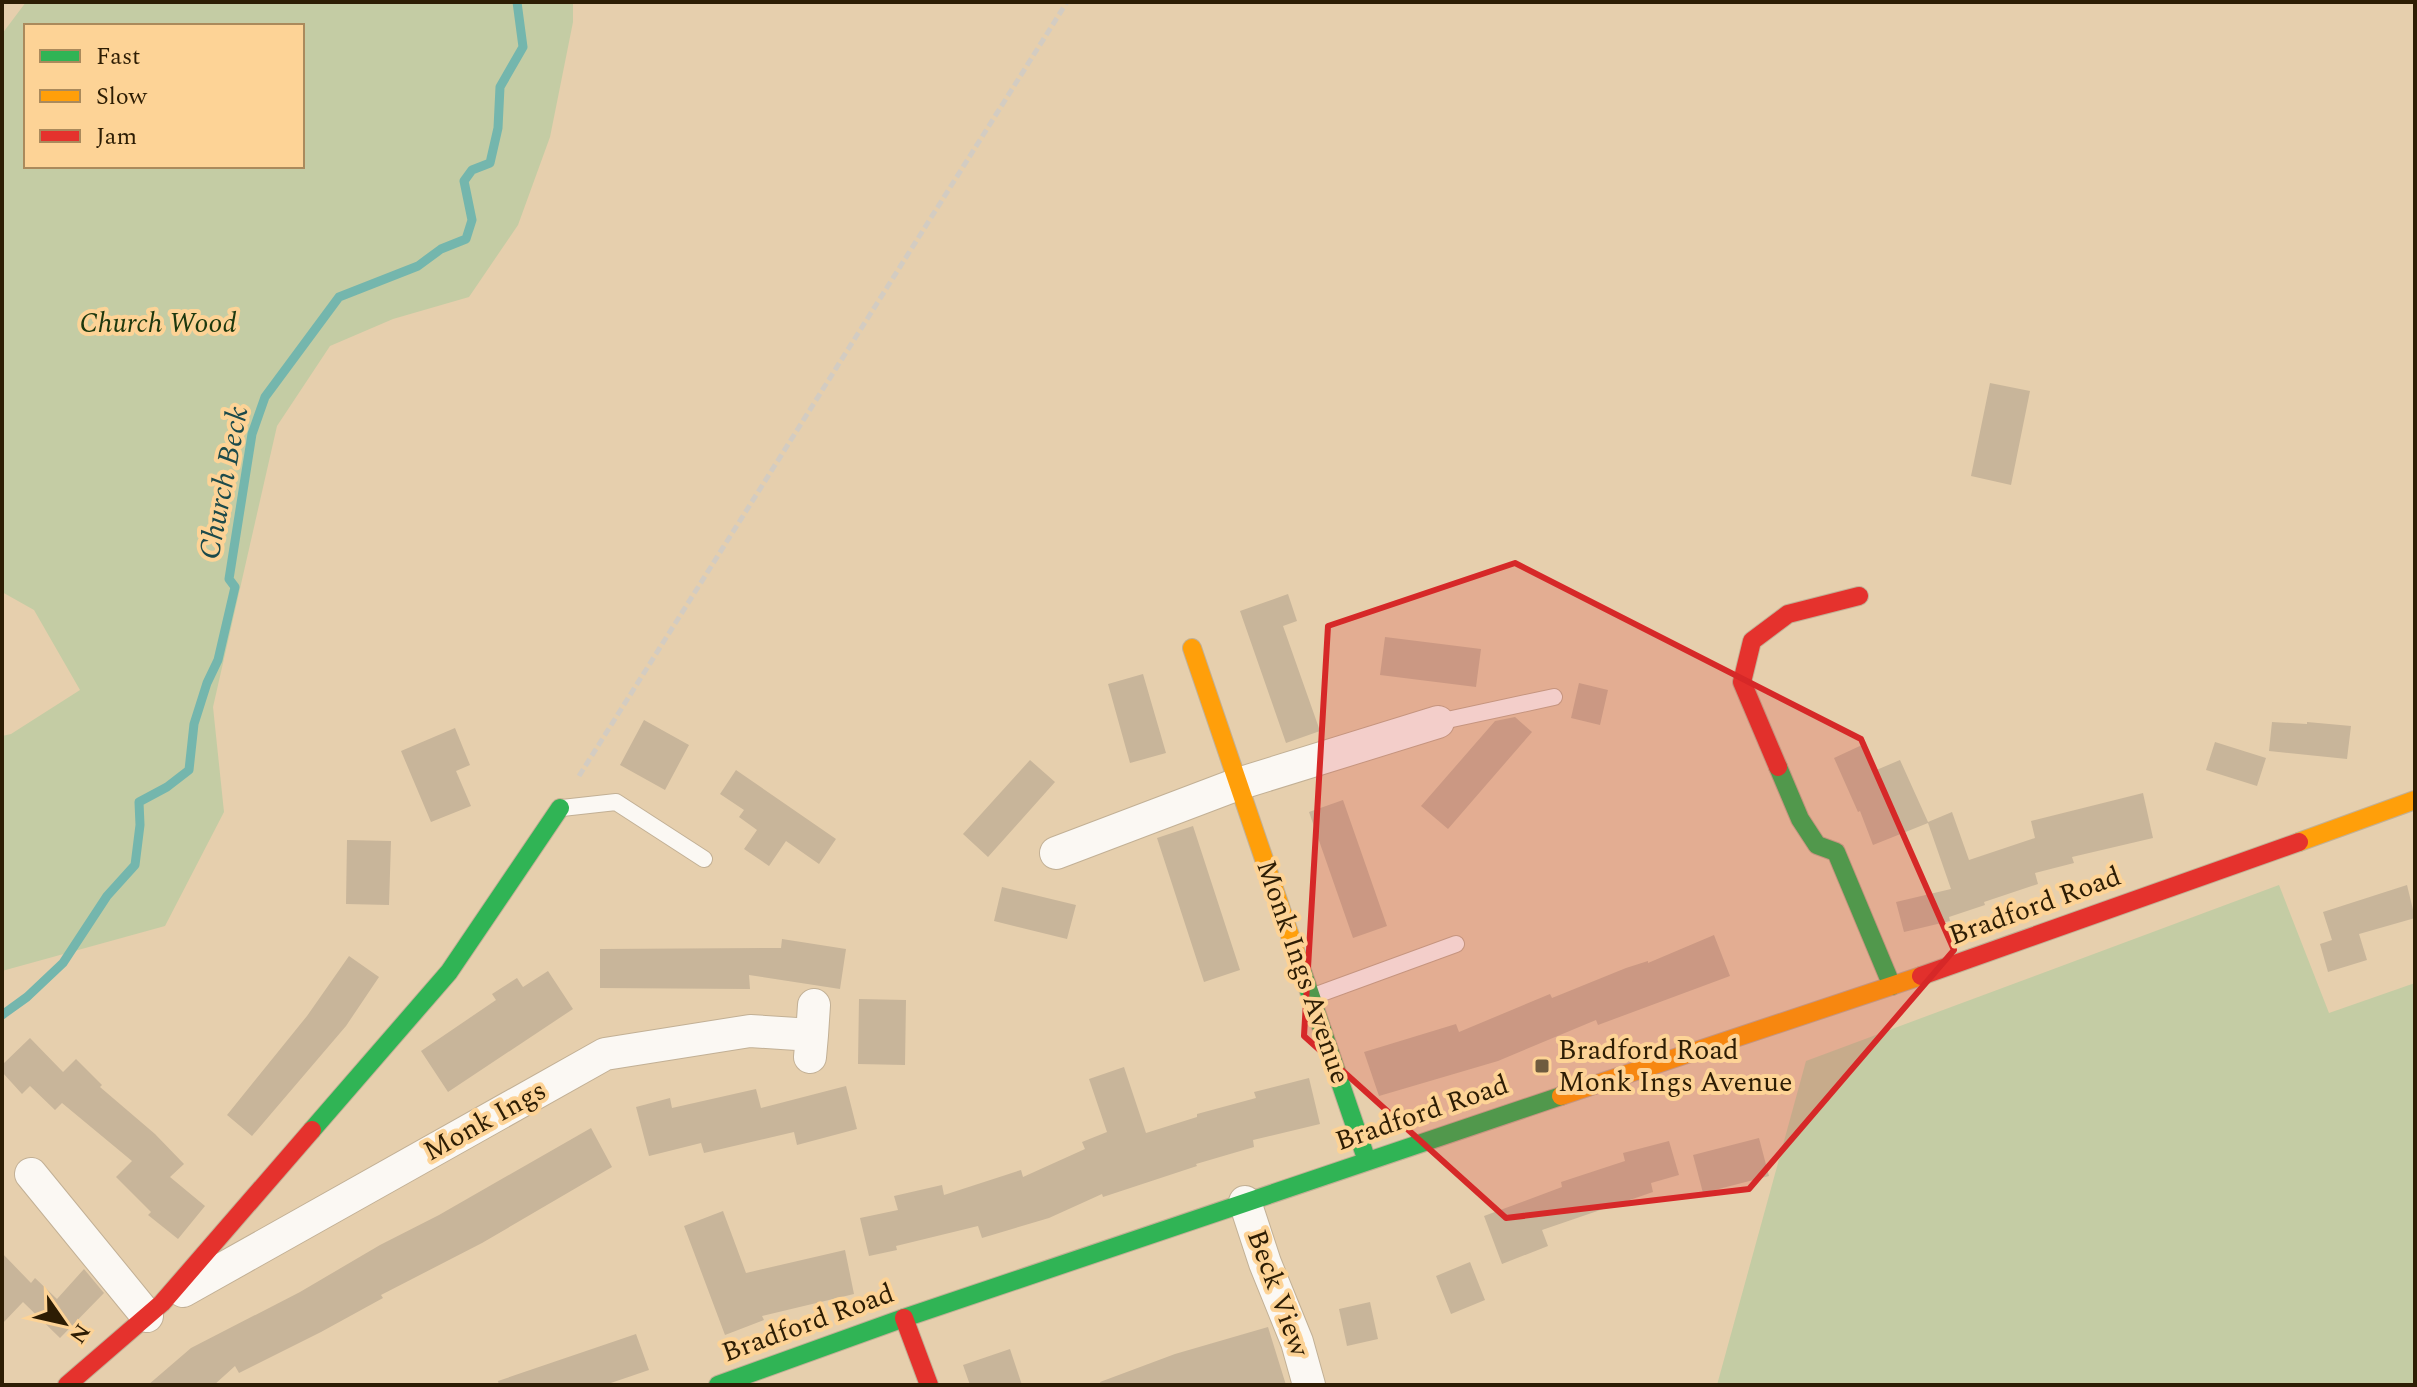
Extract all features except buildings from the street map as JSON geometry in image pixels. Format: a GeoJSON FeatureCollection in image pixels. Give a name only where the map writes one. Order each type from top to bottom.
{"type":"FeatureCollection","features":[{"type":"Feature","properties":{"kind":"street"},"geometry":{"type":"LineString","coordinates":[[1859,596],[1788,614],[1752,641],[1742,682],[1800,819],[1817,845],[1836,852],[1892,986]]}},
{"type":"Feature","properties":{"kind":"street","name":"Monk Ings Avenue"},"geometry":{"type":"LineString","coordinates":[[1192,648],[1367,1161]]}},
{"type":"Feature","properties":{"kind":"street"},"geometry":{"type":"LineString","coordinates":[[1056,853],[1238,784],[1438,722]]}},
{"type":"Feature","properties":{"kind":"street","name":"Bradford Road"},"geometry":{"type":"LineString","coordinates":[[718,1385],[1245,1202],[1892,986],[2415,800]]}},
{"type":"Feature","properties":{"kind":"street","name":"Monk Ings"},"geometry":{"type":"LineString","coordinates":[[67,1385],[155,1309],[449,972],[560,808]]}},
{"type":"Feature","properties":{"kind":"street","name":"Monk Ings"},"geometry":{"type":"LineString","coordinates":[[155,1309],[605,1054],[750,1031],[812,1032]]}},
{"type":"Feature","properties":{"kind":"street"},"geometry":{"type":"LineString","coordinates":[[31,1174],[155,1309]]}},
{"type":"Feature","properties":{"kind":"street","name":"Beck View"},"geometry":{"type":"LineString","coordinates":[[1245,1202],[1265,1263],[1297,1342],[1309,1385]]}},
{"type":"Feature","properties":{"kind":"street"},"geometry":{"type":"LineString","coordinates":[[904,1318],[929,1385]]}},
{"type":"Feature","properties":{"kind":"lane"},"geometry":{"type":"LineString","coordinates":[[1438,722],[1554,697]]}},
{"type":"Feature","properties":{"kind":"lane"},"geometry":{"type":"LineString","coordinates":[[560,808],[616,802],[704,859]]}},
{"type":"Feature","properties":{"kind":"lane"},"geometry":{"type":"LineString","coordinates":[[1311,997],[1456,944]]}},
{"type":"Feature","properties":{"kind":"path"},"geometry":{"type":"LineString","coordinates":[[560,808],[1067,2]]}},
{"type":"Feature","properties":{"kind":"highlighted area"},"geometry":{"type":"Polygon","coordinates":[[[1515,563],[1861,739],[1954,950],[1749,1189],[1506,1218],[1304,1036],[1328,626],[1515,563]]]}},
{"type":"Feature","properties":{"kind":"green space","name":"Church Wood"},"geometry":{"type":"Polygon","coordinates":[[[26,2],[573,2],[573,22],[550,137],[518,225],[469,297],[393,319],[330,346],[277,426],[213,707],[224,812],[165,926],[2,971],[2,736],[11,734],[80,690],[34,610],[2,592],[2,34],[26,2]]]}},
{"type":"Feature","properties":{"kind":"green space"},"geometry":{"type":"Polygon","coordinates":[[[2279,885],[2329,1013],[2415,983],[2415,1385],[1717,1385],[1806,1061],[2279,885]]]}},
{"type":"Feature","properties":{"kind":"waterway","name":"Church Beck"},"geometry":{"type":"LineString","coordinates":[[2,1015],[27,997],[63,963],[107,896],[135,865],[140,825],[139,802],[167,787],[189,770],[194,724],[218,660],[235,587],[229,579],[252,434],[265,397],[339,297],[418,266],[441,249],[466,239],[472,220],[464,181],[472,170],[490,163],[498,128],[500,87],[523,47],[517,2]]}},
{"type":"Feature","properties":{"kind":"traffic: fast"},"geometry":{"type":"LineString","coordinates":[[1778,767],[1800,819],[1817,845],[1836,852],[1892,986]]}},
{"type":"Feature","properties":{"kind":"traffic: fast"},"geometry":{"type":"LineString","coordinates":[[312,1130],[449,972],[560,808]]}},
{"type":"Feature","properties":{"kind":"traffic: fast"},"geometry":{"type":"LineString","coordinates":[[1298,959],[1367,1161]]}},
{"type":"Feature","properties":{"kind":"traffic: fast"},"geometry":{"type":"LineString","coordinates":[[718,1385],[904,1318],[1561,1096]]}},
{"type":"Feature","properties":{"kind":"traffic: slow"},"geometry":{"type":"LineString","coordinates":[[1192,648],[1298,959]]}},
{"type":"Feature","properties":{"kind":"traffic: slow"},"geometry":{"type":"LineString","coordinates":[[2299,842],[2415,800]]}},
{"type":"Feature","properties":{"kind":"traffic: slow"},"geometry":{"type":"LineString","coordinates":[[1561,1096],[1921,976]]}},
{"type":"Feature","properties":{"kind":"traffic: jam"},"geometry":{"type":"LineString","coordinates":[[1778,767],[1742,682],[1752,641],[1788,614],[1859,596]]}},
{"type":"Feature","properties":{"kind":"traffic: jam"},"geometry":{"type":"LineString","coordinates":[[1921,976],[2299,842]]}},
{"type":"Feature","properties":{"kind":"traffic: jam"},"geometry":{"type":"LineString","coordinates":[[67,1385],[162,1303],[312,1130]]}},
{"type":"Feature","properties":{"kind":"traffic: jam"},"geometry":{"type":"LineString","coordinates":[[904,1318],[929,1385]]}},
{"type":"Feature","properties":{"kind":"place","name":"Bradford Road Monk Ings Avenue"},"geometry":{"type":"Point","coordinates":[1542,1066]}}]}
